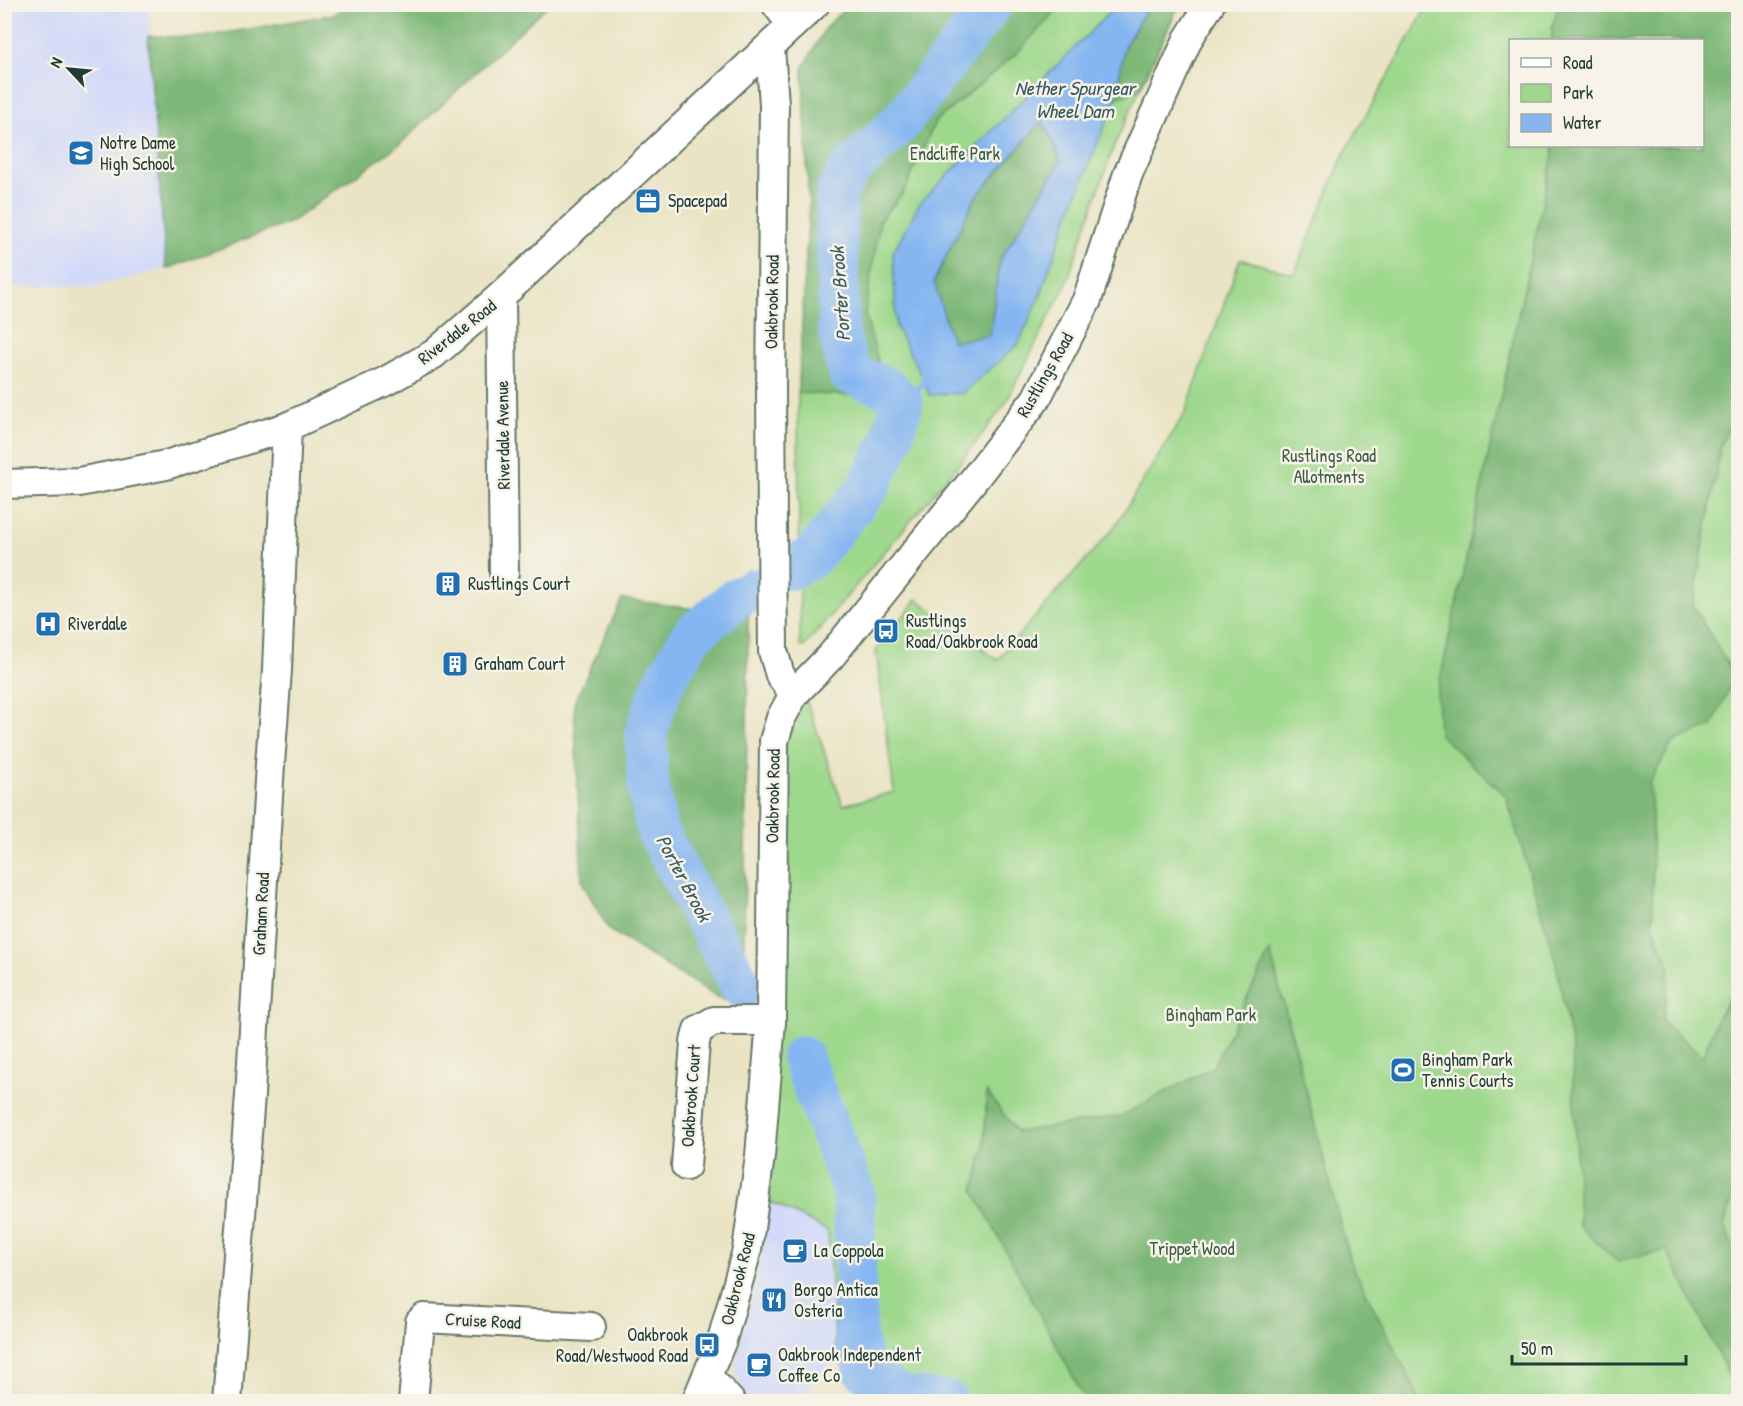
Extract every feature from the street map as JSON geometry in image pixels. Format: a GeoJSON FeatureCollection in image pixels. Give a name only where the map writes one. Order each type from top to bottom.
{"type":"FeatureCollection","features":[{"type":"Feature","properties":{"kind":"street","name":"Riverdale Road"},"geometry":{"type":"LineString","coordinates":[[4,484],[79,483],[166,465],[287,427],[386,381],[434,354],[501,297],[770,47],[784,15],[815,4]]}},
{"type":"Feature","properties":{"kind":"street","name":"Rustlings Road"},"geometry":{"type":"LineString","coordinates":[[794,694],[831,656],[1036,399],[1087,300],[1128,174],[1188,39],[1210,4]]}},
{"type":"Feature","properties":{"kind":"street","name":"Oakbrook Road"},"geometry":{"type":"LineString","coordinates":[[702,1389],[722,1340],[747,1250],[760,1156],[771,1021],[774,741],[781,718],[794,694],[780,675],[773,651],[771,391],[774,105],[770,47]]}},
{"type":"Feature","properties":{"kind":"street","name":"Riverdale Avenue"},"geometry":{"type":"LineString","coordinates":[[501,297],[504,573]]}},
{"type":"Feature","properties":{"kind":"street","name":"Graham Road"},"geometry":{"type":"LineString","coordinates":[[227,1401],[275,712],[287,427]]}},
{"type":"Feature","properties":{"kind":"street","name":"Oakbrook Court"},"geometry":{"type":"LineString","coordinates":[[686,1166],[695,1042],[698,1030],[714,1021],[771,1021]]}},
{"type":"Feature","properties":{"kind":"street","name":"Cruise Road"},"geometry":{"type":"LineString","coordinates":[[412,1401],[420,1322],[424,1318],[591,1327]]}},
{"type":"Feature","properties":{"kind":"street"},"geometry":{"type":"LineString","coordinates":[[702,1389],[732,1401]]}},
{"type":"Feature","properties":{"kind":"shaded area","name":"Notre Dame High School"},"geometry":{"type":"Polygon","coordinates":[[[4,5],[148,5],[166,269],[97,286],[5,287],[4,5]]]}},
{"type":"Feature","properties":{"kind":"shaded area"},"geometry":{"type":"Polygon","coordinates":[[[767,1200],[828,1231],[836,1356],[798,1401],[750,1401],[745,1397],[735,1367],[761,1256],[767,1200]]]}},
{"type":"Feature","properties":{"kind":"green space"},"geometry":{"type":"Polygon","coordinates":[[[345,5],[548,5],[400,144],[291,222],[166,269],[148,36],[203,37],[335,14],[345,5]]]}},
{"type":"Feature","properties":{"kind":"green space","name":"Endcliffe Park"},"geometry":{"type":"Polygon","coordinates":[[[849,5],[1179,5],[1114,146],[1066,284],[1004,406],[958,465],[804,647],[800,646],[798,400],[809,206],[803,69],[826,27],[849,5]]]}},
{"type":"Feature","properties":{"kind":"green space"},"geometry":{"type":"Polygon","coordinates":[[[849,5],[1061,5],[1016,54],[935,122],[904,192],[880,220],[865,314],[881,372],[861,396],[798,393],[809,206],[803,69],[826,27],[849,5]]]}},
{"type":"Feature","properties":{"kind":"green space"},"geometry":{"type":"Polygon","coordinates":[[[1149,5],[1179,5],[1139,90],[1116,98],[1124,47],[1149,5]]]}},
{"type":"Feature","properties":{"kind":"green space","name":"Bingham Park"},"geometry":{"type":"Polygon","coordinates":[[[1428,5],[1738,5],[1738,1401],[865,1401],[836,1356],[828,1231],[767,1200],[779,739],[804,694],[843,805],[894,792],[876,651],[917,599],[997,660],[1113,529],[1185,413],[1240,259],[1294,274],[1343,156],[1428,5]]]}},
{"type":"Feature","properties":{"kind":"green space"},"geometry":{"type":"Polygon","coordinates":[[[1559,5],[1738,5],[1738,407],[1721,445],[1693,606],[1735,676],[1712,726],[1673,742],[1649,783],[1652,814],[1653,926],[1670,966],[1663,1023],[1703,1056],[1717,1019],[1738,983],[1738,1180],[1724,1226],[1738,1260],[1738,1395],[1667,1250],[1617,1261],[1579,1226],[1572,1049],[1556,962],[1506,796],[1439,734],[1437,694],[1553,147],[1704,147],[1704,39],[1552,39],[1552,27],[1559,5]]]}},
{"type":"Feature","properties":{"kind":"green space"},"geometry":{"type":"Polygon","coordinates":[[[1043,120],[1061,161],[1000,260],[990,336],[952,342],[934,282],[975,198],[1043,120]]]}},
{"type":"Feature","properties":{"kind":"green space"},"geometry":{"type":"Polygon","coordinates":[[[749,577],[743,1004],[715,996],[609,930],[582,882],[574,703],[622,599],[703,610],[749,577]]]}},
{"type":"Feature","properties":{"kind":"green space","name":"Trippet Wood"},"geometry":{"type":"Polygon","coordinates":[[[1270,951],[1350,1261],[1421,1401],[1086,1401],[974,1191],[984,1148],[987,1092],[1017,1132],[1121,1116],[1213,1067],[1270,951]]]}},
{"type":"Feature","properties":{"kind":"water","name":"Nether Spurgear Wheel Dam"},"geometry":{"type":"Polygon","coordinates":[[[1117,5],[1149,5],[1124,47],[1116,98],[1069,214],[1038,301],[1018,345],[962,393],[929,395],[925,382],[896,327],[893,252],[920,203],[1117,5]],[[1043,120],[975,198],[934,281],[952,342],[990,335],[1000,260],[1061,161],[1043,120]]]}},
{"type":"Feature","properties":{"kind":"waterway","name":"Porter Brook"},"geometry":{"type":"LineString","coordinates":[[790,569],[812,557],[869,486],[890,444],[902,404],[889,389],[849,373],[839,331],[836,193],[850,170],[900,123],[992,4]]}},
{"type":"Feature","properties":{"kind":"waterway"},"geometry":{"type":"LineString","coordinates":[[902,404],[925,382],[924,374]]}},
{"type":"Feature","properties":{"kind":"waterway","name":"Porter Brook"},"geometry":{"type":"LineString","coordinates":[[742,987],[657,831],[648,784],[646,732],[664,682],[692,635],[735,599],[754,589]]}},
{"type":"Feature","properties":{"kind":"waterway","name":"Porter Brook"},"geometry":{"type":"LineString","coordinates":[[802,1057],[854,1193],[856,1338],[864,1370],[901,1397],[948,1402]]}},
{"type":"Feature","properties":{"kind":"place","name":"Notre Dame High School"},"geometry":{"type":"Point","coordinates":[81,153]}},
{"type":"Feature","properties":{"kind":"place","name":"Spacepad"},"geometry":{"type":"Point","coordinates":[648,201]}},
{"type":"Feature","properties":{"kind":"place","name":"Rustlings Court"},"geometry":{"type":"Point","coordinates":[448,584]}},
{"type":"Feature","properties":{"kind":"place","name":"Riverdale"},"geometry":{"type":"Point","coordinates":[48,624]}},
{"type":"Feature","properties":{"kind":"place","name":"Rustlings Road/Oakbrook Road"},"geometry":{"type":"Point","coordinates":[886,631]}},
{"type":"Feature","properties":{"kind":"place","name":"Graham Court"},"geometry":{"type":"Point","coordinates":[455,664]}},
{"type":"Feature","properties":{"kind":"place","name":"Bingham Park Tennis Courts"},"geometry":{"type":"Point","coordinates":[1403,1070]}},
{"type":"Feature","properties":{"kind":"place","name":"La Coppola"},"geometry":{"type":"Point","coordinates":[795,1251]}},
{"type":"Feature","properties":{"kind":"place","name":"Borgo Antica Osteria"},"geometry":{"type":"Point","coordinates":[774,1300]}},
{"type":"Feature","properties":{"kind":"place","name":"Oakbrook Road/Westwood Road"},"geometry":{"type":"Point","coordinates":[707,1345]}},
{"type":"Feature","properties":{"kind":"place","name":"Oakbrook Independent Coffee Co"},"geometry":{"type":"Point","coordinates":[759,1365]}},
{"type":"Feature","properties":{"kind":"park label","name":"Rustlings Road Allotments"},"geometry":{"type":"Point","coordinates":[1329,466]}}]}
